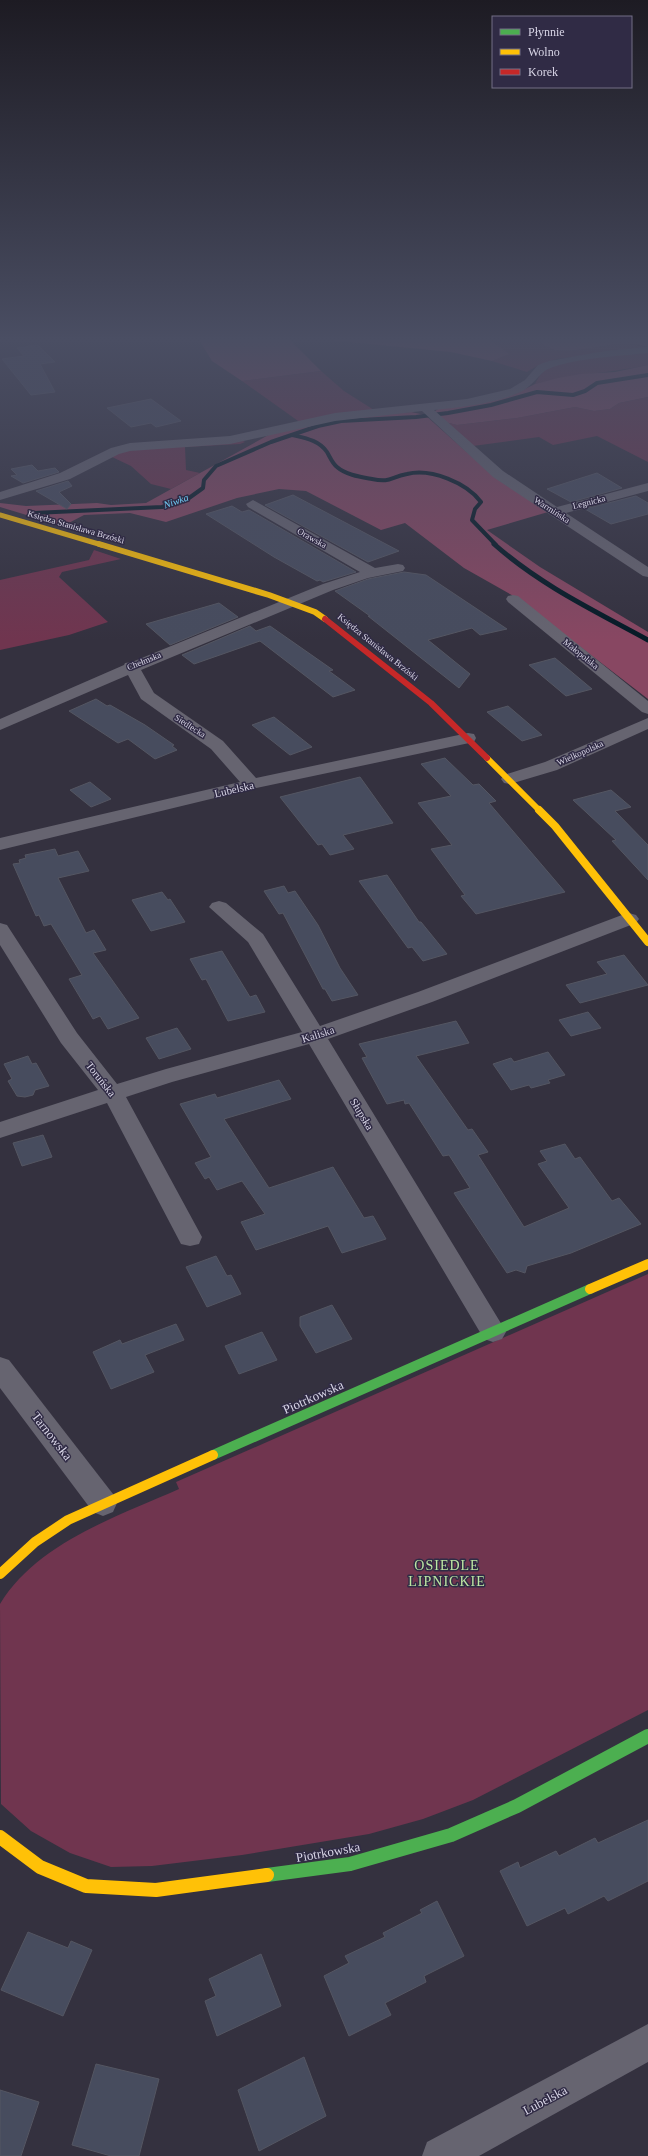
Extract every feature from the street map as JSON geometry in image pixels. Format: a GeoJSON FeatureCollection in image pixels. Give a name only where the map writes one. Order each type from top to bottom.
{"type":"FeatureCollection","features":[{"type":"Feature","properties":{"kind":"street"},"geometry":{"type":"LineString","coordinates":[[0,496],[65,476],[122,449],[152,445],[238,439]]}},
{"type":"Feature","properties":{"kind":"street","name":"Warmińska"},"geometry":{"type":"LineString","coordinates":[[458,439],[498,474],[648,573]]}},
{"type":"Feature","properties":{"kind":"street","name":"Legnicka"},"geometry":{"type":"LineString","coordinates":[[554,512],[648,487]]}},
{"type":"Feature","properties":{"kind":"street","name":"Orawska"},"geometry":{"type":"LineString","coordinates":[[253,504],[371,572]]}},
{"type":"Feature","properties":{"kind":"street","name":"Księdza Stanisława Brzóski"},"geometry":{"type":"LineString","coordinates":[[0,515],[291,603],[315,612],[350,636],[399,675],[468,738],[510,779],[555,826],[648,942]]}},
{"type":"Feature","properties":{"kind":"street"},"geometry":{"type":"LineString","coordinates":[[291,603],[371,572],[398,568]]}},
{"type":"Feature","properties":{"kind":"street","name":"Małopolska"},"geometry":{"type":"LineString","coordinates":[[514,599],[648,708]]}},
{"type":"Feature","properties":{"kind":"street","name":"Chełmska"},"geometry":{"type":"LineString","coordinates":[[0,725],[131,666],[291,603]]}},
{"type":"Feature","properties":{"kind":"street","name":"Siedlecka"},"geometry":{"type":"LineString","coordinates":[[131,666],[147,696],[217,745],[252,784]]}},
{"type":"Feature","properties":{"kind":"street","name":"Wielkopolska"},"geometry":{"type":"LineString","coordinates":[[510,779],[551,766],[648,723]]}},
{"type":"Feature","properties":{"kind":"street","name":"Lubelska"},"geometry":{"type":"LineString","coordinates":[[0,844],[252,784],[468,738]]}},
{"type":"Feature","properties":{"kind":"street","name":"Słupska"},"geometry":{"type":"LineString","coordinates":[[219,907],[256,938],[493,1332]]}},
{"type":"Feature","properties":{"kind":"street","name":"Kaliska"},"geometry":{"type":"LineString","coordinates":[[0,1130],[114,1095],[166,1076],[314,1036],[425,997],[629,919]]}},
{"type":"Feature","properties":{"kind":"street","name":"Toruńska"},"geometry":{"type":"LineString","coordinates":[[0,929],[69,1038],[114,1095],[190,1237]]}},
{"type":"Feature","properties":{"kind":"street","name":"Piotrkowska"},"geometry":{"type":"LineString","coordinates":[[0,1574],[35,1542],[68,1520],[103,1503],[648,1264]]}},
{"type":"Feature","properties":{"kind":"street","name":"Tarnowska"},"geometry":{"type":"LineString","coordinates":[[0,1368],[103,1503]]}},
{"type":"Feature","properties":{"kind":"street","name":"Piotrkowska"},"geometry":{"type":"LineString","coordinates":[[0,1837],[40,1867],[86,1886],[156,1890],[350,1864],[451,1835],[517,1806],[648,1736]]}},
{"type":"Feature","properties":{"kind":"street","name":"Lubelska"},"geometry":{"type":"LineString","coordinates":[[441,2156],[648,2042]]}},
{"type":"Feature","properties":{"kind":"shaded area"},"geometry":{"type":"Polygon","coordinates":[[[262,439],[452,439],[497,479],[548,512],[487,530],[540,567],[648,632],[648,699],[517,598],[464,568],[405,523],[381,530],[306,491],[279,489],[237,498],[166,522],[130,513],[84,515],[63,526],[0,507],[0,503],[26,506],[97,503],[111,505],[146,503],[262,439]]]}},
{"type":"Feature","properties":{"kind":"shaded area"},"geometry":{"type":"Polygon","coordinates":[[[464,439],[527,439],[473,446],[464,439]]]}},
{"type":"Feature","properties":{"kind":"shaded area"},"geometry":{"type":"Polygon","coordinates":[[[542,439],[584,439],[553,445],[542,439]]]}},
{"type":"Feature","properties":{"kind":"shaded area"},"geometry":{"type":"Polygon","coordinates":[[[602,439],[648,439],[648,462],[602,439]]]}},
{"type":"Feature","properties":{"kind":"shaded area"},"geometry":{"type":"Polygon","coordinates":[[[245,442],[240,444],[185,447],[186,470],[200,473],[171,489],[151,484],[131,466],[110,456],[124,451],[245,442]]]}},
{"type":"Feature","properties":{"kind":"shaded area"},"geometry":{"type":"Polygon","coordinates":[[[94,550],[121,559],[62,572],[59,577],[108,622],[69,635],[0,650],[0,580],[89,560],[94,550]]]}},
{"type":"Feature","properties":{"kind":"shaded area"},"geometry":{"type":"Polygon","coordinates":[[[648,1274],[648,1710],[473,1800],[423,1819],[369,1834],[242,1855],[152,1866],[111,1867],[70,1853],[31,1831],[1,1804],[0,1604],[16,1583],[35,1564],[56,1548],[80,1534],[179,1489],[176,1482],[648,1274]]]}},
{"type":"Feature","properties":{"kind":"building"},"geometry":{"type":"Polygon","coordinates":[[[32,465],[38,471],[55,468],[59,472],[23,483],[11,476],[17,475],[11,469],[32,465]]]}},
{"type":"Feature","properties":{"kind":"building"},"geometry":{"type":"Polygon","coordinates":[[[597,473],[622,488],[571,502],[547,489],[597,473]]]}},
{"type":"Feature","properties":{"kind":"building"},"geometry":{"type":"Polygon","coordinates":[[[68,481],[72,486],[59,492],[71,504],[67,509],[36,491],[68,481]]]}},
{"type":"Feature","properties":{"kind":"building"},"geometry":{"type":"Polygon","coordinates":[[[293,495],[399,551],[368,562],[265,505],[293,495]]]}},
{"type":"Feature","properties":{"kind":"building"},"geometry":{"type":"Polygon","coordinates":[[[636,496],[648,503],[648,514],[611,524],[585,509],[636,496]]]}},
{"type":"Feature","properties":{"kind":"building"},"geometry":{"type":"Polygon","coordinates":[[[232,506],[242,512],[249,510],[356,572],[323,582],[320,580],[317,581],[274,557],[206,514],[232,506]]]}},
{"type":"Feature","properties":{"kind":"building"},"geometry":{"type":"Polygon","coordinates":[[[404,572],[426,575],[507,629],[480,635],[472,628],[428,640],[470,674],[459,688],[368,616],[370,616],[335,591],[368,579],[404,572]]]}},
{"type":"Feature","properties":{"kind":"building"},"geometry":{"type":"Polygon","coordinates":[[[219,603],[238,617],[170,645],[146,624],[219,603]]]}},
{"type":"Feature","properties":{"kind":"building"},"geometry":{"type":"Polygon","coordinates":[[[250,626],[256,631],[270,626],[333,670],[329,671],[355,690],[333,697],[260,641],[194,664],[182,655],[250,626]]]}},
{"type":"Feature","properties":{"kind":"building"},"geometry":{"type":"Polygon","coordinates":[[[555,658],[592,689],[566,696],[529,665],[555,658]]]}},
{"type":"Feature","properties":{"kind":"building"},"geometry":{"type":"Polygon","coordinates":[[[96,699],[107,706],[110,705],[145,725],[174,745],[172,746],[177,750],[155,759],[128,739],[118,743],[69,711],[96,699]]]}},
{"type":"Feature","properties":{"kind":"building"},"geometry":{"type":"Polygon","coordinates":[[[508,706],[542,735],[522,741],[487,712],[508,706]]]}},
{"type":"Feature","properties":{"kind":"building"},"geometry":{"type":"Polygon","coordinates":[[[274,717],[312,747],[290,755],[252,725],[274,717]]]}},
{"type":"Feature","properties":{"kind":"building"},"geometry":{"type":"Polygon","coordinates":[[[445,758],[473,785],[479,784],[496,801],[489,803],[565,892],[476,914],[461,896],[465,895],[431,849],[452,845],[418,803],[451,796],[421,764],[445,758]]]}},
{"type":"Feature","properties":{"kind":"building"},"geometry":{"type":"Polygon","coordinates":[[[360,777],[393,823],[343,835],[354,849],[330,855],[322,844],[318,845],[280,797],[360,777]]]}},
{"type":"Feature","properties":{"kind":"building"},"geometry":{"type":"Polygon","coordinates":[[[90,782],[111,799],[91,807],[70,790],[90,782]]]}},
{"type":"Feature","properties":{"kind":"building"},"geometry":{"type":"Polygon","coordinates":[[[611,790],[631,807],[615,811],[648,845],[648,880],[612,841],[616,840],[573,800],[611,790]]]}},
{"type":"Feature","properties":{"kind":"building"},"geometry":{"type":"Polygon","coordinates":[[[55,849],[58,856],[78,851],[89,871],[58,878],[86,933],[94,930],[106,950],[93,953],[139,1018],[108,1029],[100,1016],[93,1019],[69,979],[82,975],[51,924],[44,926],[39,915],[36,916],[13,864],[20,863],[19,860],[26,858],[25,855],[55,849]]]}},
{"type":"Feature","properties":{"kind":"building"},"geometry":{"type":"Polygon","coordinates":[[[387,875],[419,922],[421,922],[447,954],[423,961],[412,947],[408,948],[359,881],[387,875]]]}},
{"type":"Feature","properties":{"kind":"building"},"geometry":{"type":"Polygon","coordinates":[[[284,886],[288,893],[295,891],[318,925],[340,968],[358,995],[332,1001],[325,989],[323,989],[283,913],[279,914],[264,891],[284,886]]]}},
{"type":"Feature","properties":{"kind":"building"},"geometry":{"type":"Polygon","coordinates":[[[162,892],[168,900],[170,899],[185,922],[151,931],[132,900],[162,892]]]}},
{"type":"Feature","properties":{"kind":"building"},"geometry":{"type":"Polygon","coordinates":[[[222,951],[250,997],[256,995],[265,1012],[228,1021],[206,979],[202,980],[190,959],[222,951]]]}},
{"type":"Feature","properties":{"kind":"building"},"geometry":{"type":"Polygon","coordinates":[[[624,955],[648,985],[580,1003],[566,985],[607,974],[597,962],[624,955]]]}},
{"type":"Feature","properties":{"kind":"building"},"geometry":{"type":"Polygon","coordinates":[[[588,1012],[601,1028],[571,1036],[559,1020],[588,1012]]]}},
{"type":"Feature","properties":{"kind":"building"},"geometry":{"type":"Polygon","coordinates":[[[456,1021],[469,1043],[416,1056],[468,1130],[472,1129],[488,1152],[478,1155],[524,1227],[569,1208],[538,1164],[547,1161],[540,1151],[565,1144],[575,1159],[580,1157],[612,1201],[619,1198],[641,1224],[571,1253],[527,1266],[525,1273],[516,1270],[507,1273],[454,1193],[470,1188],[449,1155],[443,1156],[409,1103],[405,1104],[404,1100],[387,1104],[362,1058],[367,1057],[359,1044],[456,1021]]]}},
{"type":"Feature","properties":{"kind":"building"},"geometry":{"type":"Polygon","coordinates":[[[177,1028],[191,1049],[159,1059],[146,1038],[177,1028]]]}},
{"type":"Feature","properties":{"kind":"building"},"geometry":{"type":"Polygon","coordinates":[[[548,1052],[565,1075],[548,1080],[550,1083],[531,1088],[529,1085],[511,1090],[493,1064],[511,1058],[514,1062],[548,1052]]]}},
{"type":"Feature","properties":{"kind":"building"},"geometry":{"type":"Polygon","coordinates":[[[28,1056],[32,1064],[36,1063],[49,1086],[35,1090],[33,1095],[25,1097],[17,1096],[8,1081],[12,1079],[4,1064],[28,1056]]]}},
{"type":"Feature","properties":{"kind":"building"},"geometry":{"type":"Polygon","coordinates":[[[279,1080],[291,1099],[224,1119],[269,1188],[333,1167],[364,1218],[373,1216],[386,1239],[342,1253],[328,1226],[256,1250],[241,1222],[265,1214],[242,1181],[217,1190],[209,1177],[205,1179],[195,1163],[211,1157],[180,1104],[215,1094],[217,1098],[279,1080]]]}},
{"type":"Feature","properties":{"kind":"building"},"geometry":{"type":"Polygon","coordinates":[[[43,1135],[52,1157],[22,1166],[13,1143],[43,1135]]]}},
{"type":"Feature","properties":{"kind":"building"},"geometry":{"type":"Polygon","coordinates":[[[216,1256],[227,1276],[231,1275],[241,1294],[207,1307],[186,1267],[216,1256]]]}},
{"type":"Feature","properties":{"kind":"building"},"geometry":{"type":"Polygon","coordinates":[[[332,1305],[352,1339],[316,1353],[300,1326],[300,1317],[332,1305]]]}},
{"type":"Feature","properties":{"kind":"building"},"geometry":{"type":"Polygon","coordinates":[[[176,1324],[184,1340],[145,1355],[154,1372],[111,1389],[93,1352],[120,1340],[122,1344],[176,1324]]]}},
{"type":"Feature","properties":{"kind":"building"},"geometry":{"type":"Polygon","coordinates":[[[262,1332],[277,1360],[239,1374],[225,1346],[262,1332]]]}},
{"type":"Feature","properties":{"kind":"building"},"geometry":{"type":"Polygon","coordinates":[[[648,1820],[648,1881],[608,1901],[604,1896],[568,1914],[565,1908],[527,1926],[500,1871],[518,1862],[520,1868],[556,1851],[559,1856],[595,1838],[598,1843],[648,1820]]]}},
{"type":"Feature","properties":{"kind":"building"},"geometry":{"type":"Polygon","coordinates":[[[437,1901],[464,1956],[424,1976],[426,1982],[385,2003],[391,2015],[349,2036],[324,1976],[349,1963],[345,1956],[385,1937],[383,1933],[422,1913],[420,1910],[437,1901]]]}},
{"type":"Feature","properties":{"kind":"building"},"geometry":{"type":"Polygon","coordinates":[[[28,1932],[68,1948],[71,1941],[92,1950],[63,2016],[1,1990],[28,1932]]]}},
{"type":"Feature","properties":{"kind":"building"},"geometry":{"type":"Polygon","coordinates":[[[261,1954],[281,2006],[217,2036],[205,2001],[216,1996],[209,1979],[261,1954]]]}},
{"type":"Feature","properties":{"kind":"building"},"geometry":{"type":"Polygon","coordinates":[[[304,2057],[326,2116],[259,2151],[238,2090],[304,2057]]]}},
{"type":"Feature","properties":{"kind":"building"},"geometry":{"type":"Polygon","coordinates":[[[96,2064],[159,2079],[139,2156],[111,2156],[72,2145],[96,2064]]]}},
{"type":"Feature","properties":{"kind":"building"},"geometry":{"type":"Polygon","coordinates":[[[0,2090],[39,2102],[21,2156],[0,2156],[0,2090]]]}},
{"type":"Feature","properties":{"kind":"waterway","name":"Niwka"},"geometry":{"type":"LineString","coordinates":[[34,513],[162,507],[189,498],[203,488],[204,480],[216,466],[281,439]]}},
{"type":"Feature","properties":{"kind":"waterway"},"geometry":{"type":"LineString","coordinates":[[307,439],[316,442],[324,448],[332,462],[337,467],[354,475],[383,480],[407,474],[427,473],[458,483],[475,495],[481,502],[475,509],[472,520],[496,545]]}},
{"type":"Feature","properties":{"kind":"waterway"},"geometry":{"type":"LineString","coordinates":[[494,544],[512,559],[549,585],[648,640]]}},
{"type":"Feature","properties":{"kind":"traffic: fast"},"geometry":{"type":"LineString","coordinates":[[213,1455],[590,1289]]}},
{"type":"Feature","properties":{"kind":"traffic: fast"},"geometry":{"type":"LineString","coordinates":[[267,1875],[350,1864],[451,1835],[517,1806],[648,1736]]}},
{"type":"Feature","properties":{"kind":"traffic: slow"},"geometry":{"type":"LineString","coordinates":[[0,515],[269,595],[315,612],[325,619]]}},
{"type":"Feature","properties":{"kind":"traffic: slow"},"geometry":{"type":"LineString","coordinates":[[487,758],[555,826],[648,942]]}},
{"type":"Feature","properties":{"kind":"traffic: slow"},"geometry":{"type":"LineString","coordinates":[[590,1289],[648,1264]]}},
{"type":"Feature","properties":{"kind":"traffic: slow"},"geometry":{"type":"LineString","coordinates":[[0,1574],[35,1542],[68,1520],[213,1455]]}},
{"type":"Feature","properties":{"kind":"traffic: slow"},"geometry":{"type":"LineString","coordinates":[[0,1837],[40,1867],[86,1886],[156,1890],[267,1875]]}},
{"type":"Feature","properties":{"kind":"traffic: jam"},"geometry":{"type":"LineString","coordinates":[[325,619],[431,703],[487,758]]}},
{"type":"Feature","properties":{"kind":"district","name":"OSIEDLE LIPNICKIE"},"geometry":{"type":"Point","coordinates":[447,1574]}}]}
